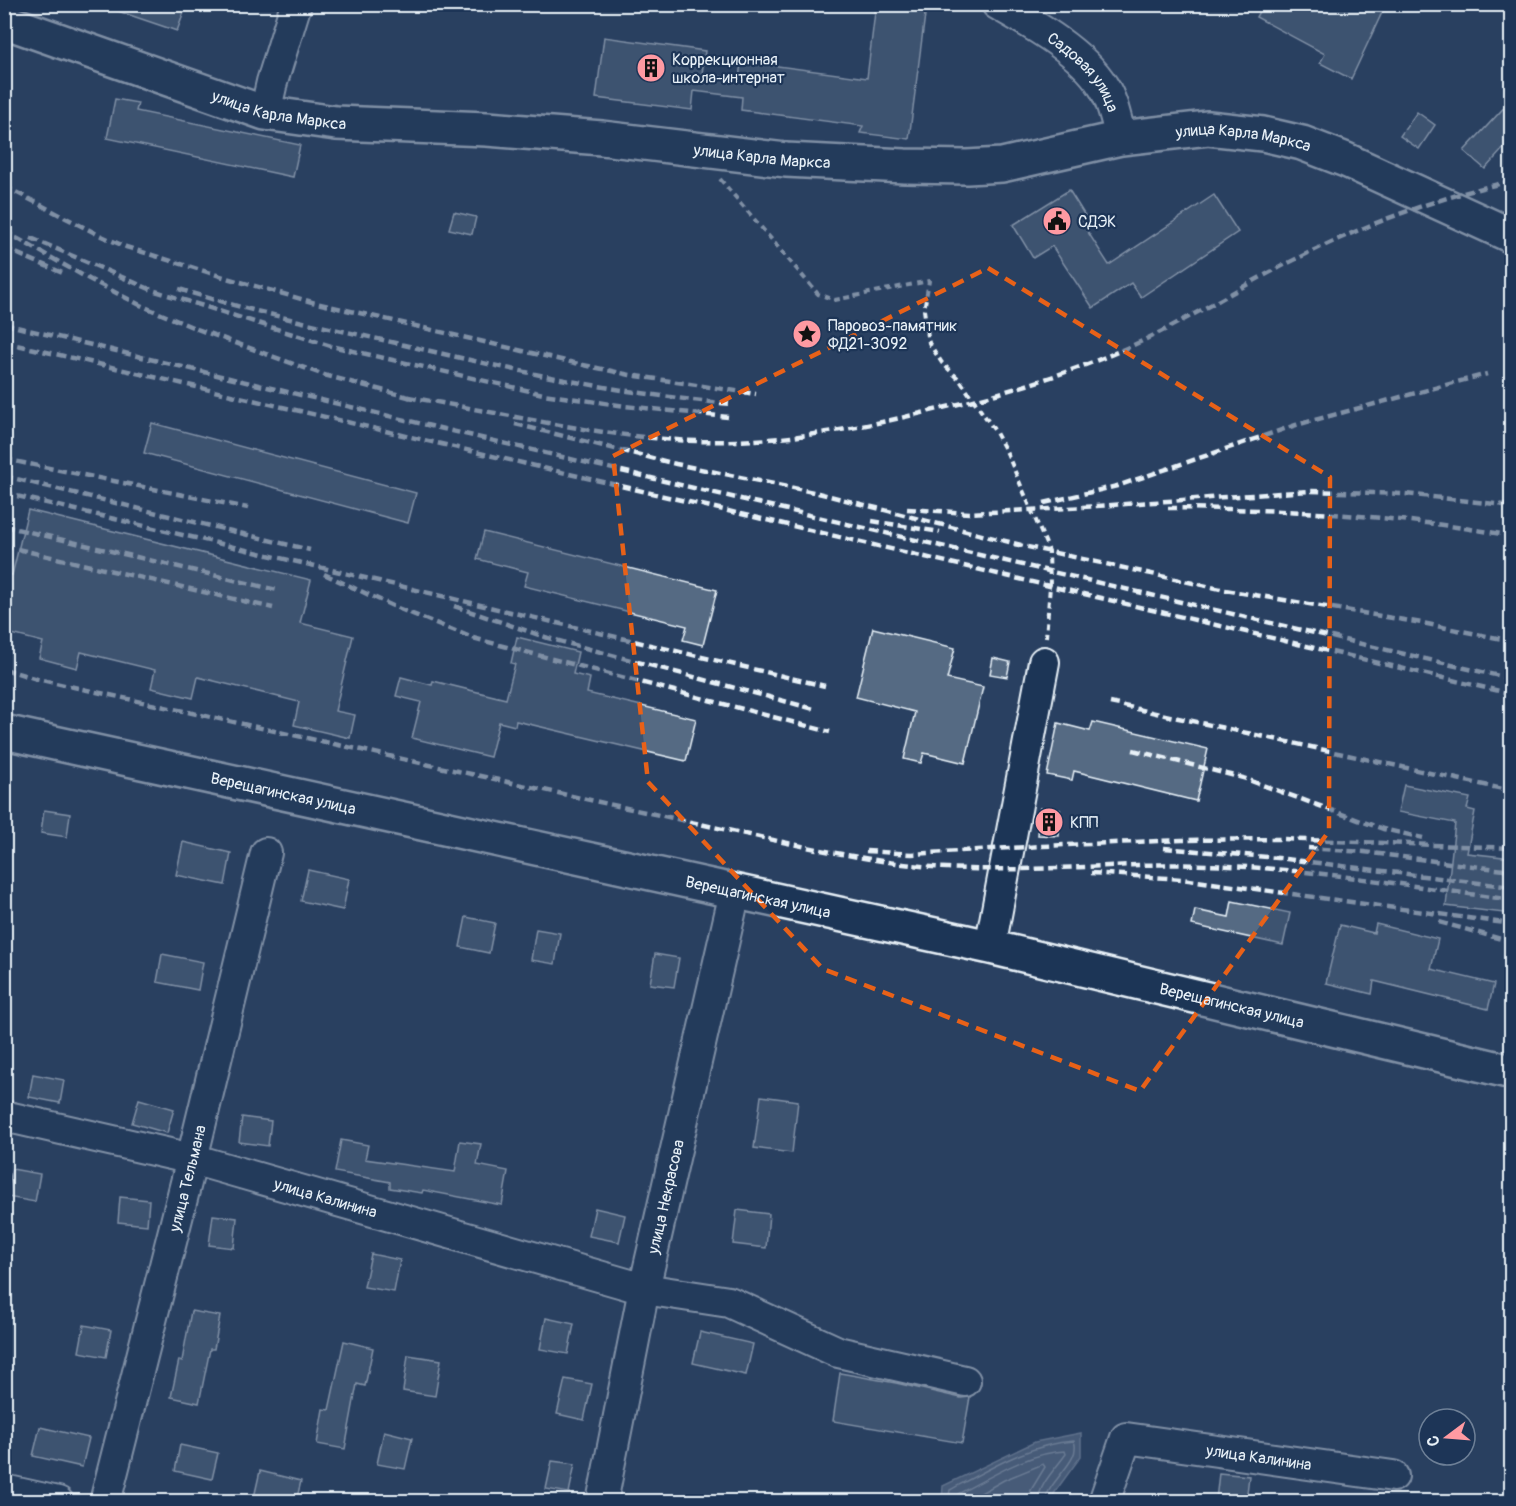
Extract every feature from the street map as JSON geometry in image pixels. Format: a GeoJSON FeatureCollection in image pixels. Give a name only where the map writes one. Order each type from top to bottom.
{"type":"FeatureCollection","features":[{"type":"Feature","properties":{"kind":"main road","name":"улица Карла Маркса"},"geometry":{"type":"LineString","coordinates":[[4,21],[265,112],[336,123],[487,129],[602,138],[786,160],[967,167],[1002,165],[1034,159],[1121,138],[1208,128],[1263,134],[1302,143],[1346,159],[1512,236]]}},
{"type":"Feature","properties":{"kind":"main road","name":"Верещагинская улица"},"geometry":{"type":"LineString","coordinates":[[4,732],[990,947],[1512,1072]]}},
{"type":"Feature","properties":{"kind":"street"},"geometry":{"type":"LineString","coordinates":[[265,112],[272,82],[297,4]]}},
{"type":"Feature","properties":{"kind":"street","name":"Садовая улица"},"geometry":{"type":"LineString","coordinates":[[997,4],[1055,40],[1082,62],[1102,85],[1113,108],[1121,138]]}},
{"type":"Feature","properties":{"kind":"street"},"geometry":{"type":"LineString","coordinates":[[990,947],[1044,662]]}},
{"type":"Feature","properties":{"kind":"street","name":"улица Тельмана"},"geometry":{"type":"LineString","coordinates":[[105,1502],[192,1159],[266,853]]}},
{"type":"Feature","properties":{"kind":"street","name":"улица Некрасова"},"geometry":{"type":"LineString","coordinates":[[602,1502],[644,1289],[735,892]]}},
{"type":"Feature","properties":{"kind":"street","name":"улица Калинина"},"geometry":{"type":"LineString","coordinates":[[4,1116],[192,1159],[644,1289],[729,1302],[838,1352],[965,1382]]}},
{"type":"Feature","properties":{"kind":"street","name":"улица Калинина"},"geometry":{"type":"LineString","coordinates":[[1104,1502],[1126,1438],[1393,1476]]}},
{"type":"Feature","properties":{"kind":"street"},"geometry":{"type":"LineString","coordinates":[[4,1490],[58,1502]]}},
{"type":"Feature","properties":{"kind":"path"},"geometry":{"type":"LineString","coordinates":[[705,151],[704,160],[818,294],[835,300],[929,281],[924,310],[929,343],[942,363],[959,379],[995,431],[1011,462],[1048,551],[1050,586],[1044,662]]}},
{"type":"Feature","properties":{"kind":"highlighted area"},"geometry":{"type":"Polygon","coordinates":[[[988,268],[1330,477],[1329,831],[1140,1091],[823,969],[648,782],[613,456],[988,268]]]}},
{"type":"Feature","properties":{"kind":"water"},"geometry":{"type":"Polygon","coordinates":[[[1081,1433],[1081,1456],[1050,1501],[942,1501],[943,1486],[1035,1442],[1081,1433]]]}},
{"type":"Feature","properties":{"kind":"building"},"geometry":{"type":"Polygon","coordinates":[[[107,4],[187,4],[177,31],[106,7],[107,4]]]}},
{"type":"Feature","properties":{"kind":"building","name":"Коррекционная школа-интернат"},"geometry":{"type":"Polygon","coordinates":[[[876,4],[926,7],[909,139],[860,133],[863,126],[741,110],[742,97],[694,91],[692,110],[596,98],[604,37],[705,51],[702,74],[739,79],[741,61],[867,78],[876,4]]]}},
{"type":"Feature","properties":{"kind":"building"},"geometry":{"type":"Polygon","coordinates":[[[1263,4],[1386,4],[1351,79],[1320,63],[1325,54],[1256,17],[1263,4]]]}},
{"type":"Feature","properties":{"kind":"building"},"geometry":{"type":"Polygon","coordinates":[[[115,99],[138,103],[136,111],[300,145],[293,177],[107,138],[115,99]]]}},
{"type":"Feature","properties":{"kind":"building"},"geometry":{"type":"Polygon","coordinates":[[[1512,99],[1512,139],[1485,169],[1464,151],[1512,99]]]}},
{"type":"Feature","properties":{"kind":"building"},"geometry":{"type":"Polygon","coordinates":[[[1417,112],[1435,125],[1419,149],[1400,136],[1417,112]]]}},
{"type":"Feature","properties":{"kind":"building"},"geometry":{"type":"Polygon","coordinates":[[[1069,190],[1089,222],[1084,226],[1109,265],[1214,195],[1238,232],[1141,297],[1131,283],[1093,308],[1052,246],[1033,258],[1013,225],[1069,190]]]}},
{"type":"Feature","properties":{"kind":"building"},"geometry":{"type":"Polygon","coordinates":[[[454,212],[476,217],[472,234],[449,229],[454,212]]]}},
{"type":"Feature","properties":{"kind":"building"},"geometry":{"type":"Polygon","coordinates":[[[152,423],[416,493],[408,523],[144,453],[152,423]]]}},
{"type":"Feature","properties":{"kind":"building"},"geometry":{"type":"Polygon","coordinates":[[[28,510],[311,580],[300,623],[353,636],[335,711],[355,715],[350,738],[294,725],[299,702],[198,677],[193,698],[151,688],[155,670],[81,652],[77,668],[39,658],[43,642],[4,632],[4,573],[12,575],[28,510]]]}},
{"type":"Feature","properties":{"kind":"building"},"geometry":{"type":"Polygon","coordinates":[[[484,532],[717,590],[703,645],[683,640],[687,626],[524,586],[528,572],[477,559],[484,532]]]}},
{"type":"Feature","properties":{"kind":"building"},"geometry":{"type":"Polygon","coordinates":[[[873,628],[955,648],[947,679],[983,687],[965,763],[924,753],[921,763],[904,759],[915,712],[856,697],[873,628]]]}},
{"type":"Feature","properties":{"kind":"building"},"geometry":{"type":"Polygon","coordinates":[[[517,637],[578,652],[573,674],[590,678],[587,693],[696,719],[686,761],[516,721],[515,726],[499,722],[490,757],[412,738],[421,702],[396,696],[401,677],[432,685],[433,681],[506,699],[515,664],[511,663],[517,637]]]}},
{"type":"Feature","properties":{"kind":"building"},"geometry":{"type":"Polygon","coordinates":[[[993,658],[1010,662],[1007,677],[990,674],[993,658]]]}},
{"type":"Feature","properties":{"kind":"building"},"geometry":{"type":"Polygon","coordinates":[[[1093,722],[1208,749],[1196,801],[1074,771],[1072,780],[1047,775],[1058,723],[1090,731],[1093,722]]]}},
{"type":"Feature","properties":{"kind":"building"},"geometry":{"type":"Polygon","coordinates":[[[1404,785],[1470,798],[1467,809],[1475,811],[1467,853],[1512,858],[1512,914],[1446,906],[1455,823],[1398,812],[1404,785]]]}},
{"type":"Feature","properties":{"kind":"building","name":"КПП"},"geometry":{"type":"Polygon","coordinates":[[[1040,808],[1060,810],[1059,836],[1038,835],[1040,808]]]}},
{"type":"Feature","properties":{"kind":"building"},"geometry":{"type":"Polygon","coordinates":[[[44,810],[70,814],[67,837],[41,833],[44,810]]]}},
{"type":"Feature","properties":{"kind":"building"},"geometry":{"type":"Polygon","coordinates":[[[183,842],[231,853],[225,885],[176,875],[183,842]]]}},
{"type":"Feature","properties":{"kind":"building"},"geometry":{"type":"Polygon","coordinates":[[[308,870],[349,879],[343,910],[301,901],[308,870]]]}},
{"type":"Feature","properties":{"kind":"building"},"geometry":{"type":"Polygon","coordinates":[[[1232,901],[1290,913],[1283,945],[1192,925],[1195,910],[1229,917],[1232,901]]]}},
{"type":"Feature","properties":{"kind":"building"},"geometry":{"type":"Polygon","coordinates":[[[466,917],[495,923],[489,953],[460,947],[466,917]]]}},
{"type":"Feature","properties":{"kind":"building"},"geometry":{"type":"Polygon","coordinates":[[[1376,924],[1438,939],[1431,969],[1494,984],[1488,1009],[1374,981],[1372,994],[1326,983],[1340,925],[1374,933],[1376,924]]]}},
{"type":"Feature","properties":{"kind":"building"},"geometry":{"type":"Polygon","coordinates":[[[536,929],[560,933],[555,964],[531,960],[536,929]]]}},
{"type":"Feature","properties":{"kind":"building"},"geometry":{"type":"Polygon","coordinates":[[[162,954],[203,962],[198,990],[157,982],[162,954]]]}},
{"type":"Feature","properties":{"kind":"building"},"geometry":{"type":"Polygon","coordinates":[[[655,954],[679,958],[674,987],[650,984],[655,954]]]}},
{"type":"Feature","properties":{"kind":"building"},"geometry":{"type":"Polygon","coordinates":[[[33,1074],[64,1080],[60,1103],[29,1097],[33,1074]]]}},
{"type":"Feature","properties":{"kind":"building"},"geometry":{"type":"Polygon","coordinates":[[[761,1096],[798,1101],[792,1153],[754,1148],[761,1096]]]}},
{"type":"Feature","properties":{"kind":"building"},"geometry":{"type":"Polygon","coordinates":[[[139,1099],[174,1109],[167,1133],[132,1123],[139,1099]]]}},
{"type":"Feature","properties":{"kind":"building"},"geometry":{"type":"Polygon","coordinates":[[[242,1117],[271,1121],[268,1146],[239,1142],[242,1117]]]}},
{"type":"Feature","properties":{"kind":"building"},"geometry":{"type":"Polygon","coordinates":[[[341,1140],[368,1145],[365,1159],[455,1172],[460,1141],[481,1144],[477,1165],[508,1171],[502,1205],[423,1190],[422,1193],[390,1188],[390,1182],[335,1172],[341,1140]]]}},
{"type":"Feature","properties":{"kind":"building"},"geometry":{"type":"Polygon","coordinates":[[[12,1169],[40,1174],[35,1202],[7,1197],[12,1169]]]}},
{"type":"Feature","properties":{"kind":"building"},"geometry":{"type":"Polygon","coordinates":[[[120,1197],[149,1200],[147,1225],[118,1222],[120,1197]]]}},
{"type":"Feature","properties":{"kind":"building"},"geometry":{"type":"Polygon","coordinates":[[[595,1208],[625,1215],[619,1242],[589,1236],[595,1208]]]}},
{"type":"Feature","properties":{"kind":"building"},"geometry":{"type":"Polygon","coordinates":[[[737,1210],[769,1214],[766,1248],[733,1244],[737,1210]]]}},
{"type":"Feature","properties":{"kind":"building"},"geometry":{"type":"Polygon","coordinates":[[[213,1215],[237,1218],[234,1248],[209,1245],[213,1215]]]}},
{"type":"Feature","properties":{"kind":"building"},"geometry":{"type":"Polygon","coordinates":[[[371,1254],[400,1260],[394,1292],[364,1287],[371,1254]]]}},
{"type":"Feature","properties":{"kind":"building"},"geometry":{"type":"Polygon","coordinates":[[[191,1311],[220,1316],[214,1349],[210,1349],[199,1403],[171,1397],[179,1360],[182,1361],[191,1311]]]}},
{"type":"Feature","properties":{"kind":"building"},"geometry":{"type":"Polygon","coordinates":[[[546,1318],[574,1324],[568,1354],[540,1349],[546,1318]]]}},
{"type":"Feature","properties":{"kind":"building"},"geometry":{"type":"Polygon","coordinates":[[[84,1325],[111,1330],[106,1357],[79,1352],[84,1325]]]}},
{"type":"Feature","properties":{"kind":"building"},"geometry":{"type":"Polygon","coordinates":[[[700,1332],[753,1344],[746,1375],[693,1363],[700,1332]]]}},
{"type":"Feature","properties":{"kind":"building"},"geometry":{"type":"Polygon","coordinates":[[[344,1341],[373,1348],[365,1386],[357,1384],[345,1449],[317,1444],[323,1409],[329,1410],[344,1341]]]}},
{"type":"Feature","properties":{"kind":"building"},"geometry":{"type":"Polygon","coordinates":[[[408,1355],[441,1360],[435,1396],[403,1391],[408,1355]]]}},
{"type":"Feature","properties":{"kind":"building"},"geometry":{"type":"Polygon","coordinates":[[[840,1373],[961,1398],[970,1397],[962,1443],[833,1421],[840,1373]]]}},
{"type":"Feature","properties":{"kind":"building"},"geometry":{"type":"Polygon","coordinates":[[[565,1379],[592,1384],[584,1420],[557,1414],[565,1379]]]}},
{"type":"Feature","properties":{"kind":"building"},"geometry":{"type":"Polygon","coordinates":[[[40,1427],[89,1438],[82,1467],[33,1456],[40,1427]]]}},
{"type":"Feature","properties":{"kind":"building"},"geometry":{"type":"Polygon","coordinates":[[[384,1431],[412,1438],[405,1469],[377,1464],[384,1431]]]}},
{"type":"Feature","properties":{"kind":"building"},"geometry":{"type":"Polygon","coordinates":[[[180,1445],[218,1453],[212,1479],[175,1471],[180,1445]]]}},
{"type":"Feature","properties":{"kind":"building"},"geometry":{"type":"Polygon","coordinates":[[[552,1461],[575,1464],[569,1493],[546,1489],[552,1461]]]}},
{"type":"Feature","properties":{"kind":"building"},"geometry":{"type":"Polygon","coordinates":[[[260,1471],[301,1481],[296,1502],[253,1502],[260,1471]]]}},
{"type":"Feature","properties":{"kind":"building"},"geometry":{"type":"Polygon","coordinates":[[[1219,1473],[1249,1476],[1246,1502],[1216,1500],[1219,1473]]]}},
{"type":"Feature","properties":{"kind":"railway"},"geometry":{"type":"LineString","coordinates":[[408,397],[576,428],[677,440],[773,439],[868,425],[984,397],[1037,382],[1089,363],[1156,334],[1263,276],[1353,232],[1415,208],[1512,181]]}},
{"type":"Feature","properties":{"kind":"railway"},"geometry":{"type":"LineString","coordinates":[[4,186],[126,247],[312,302],[630,375],[756,394]]}},
{"type":"Feature","properties":{"kind":"railway"},"geometry":{"type":"LineString","coordinates":[[4,231],[140,305],[197,329],[324,375],[416,399]]}},
{"type":"Feature","properties":{"kind":"railway"},"geometry":{"type":"LineString","coordinates":[[31,238],[152,290],[331,346],[543,394],[728,417]]}},
{"type":"Feature","properties":{"kind":"railway"},"geometry":{"type":"LineString","coordinates":[[4,248],[65,274]]}},
{"type":"Feature","properties":{"kind":"railway"},"geometry":{"type":"LineString","coordinates":[[179,289],[282,317],[515,370],[643,393],[731,404]]}},
{"type":"Feature","properties":{"kind":"railway"},"geometry":{"type":"LineString","coordinates":[[4,324],[569,459],[1512,679]]}},
{"type":"Feature","properties":{"kind":"railway"},"geometry":{"type":"LineString","coordinates":[[4,342],[1512,694]]}},
{"type":"Feature","properties":{"kind":"railway"},"geometry":{"type":"LineString","coordinates":[[1044,503],[1117,486],[1296,425],[1487,374]]}},
{"type":"Feature","properties":{"kind":"railway"},"geometry":{"type":"LineString","coordinates":[[515,424],[676,464],[818,493],[1021,545]]}},
{"type":"Feature","properties":{"kind":"railway"},"geometry":{"type":"LineString","coordinates":[[4,459],[248,508]]}},
{"type":"Feature","properties":{"kind":"railway"},"geometry":{"type":"LineString","coordinates":[[4,476],[310,550]]}},
{"type":"Feature","properties":{"kind":"railway"},"geometry":{"type":"LineString","coordinates":[[907,509],[970,513],[1309,491],[1405,494],[1512,506]]}},
{"type":"Feature","properties":{"kind":"railway"},"geometry":{"type":"LineString","coordinates":[[4,493],[825,686]]}},
{"type":"Feature","properties":{"kind":"railway"},"geometry":{"type":"LineString","coordinates":[[1168,508],[1254,510],[1383,518],[1512,536]]}},
{"type":"Feature","properties":{"kind":"railway"},"geometry":{"type":"LineString","coordinates":[[872,521],[940,532]]}},
{"type":"Feature","properties":{"kind":"railway"},"geometry":{"type":"LineString","coordinates":[[4,526],[277,590]]}},
{"type":"Feature","properties":{"kind":"railway"},"geometry":{"type":"LineString","coordinates":[[1014,544],[1225,590],[1422,623],[1512,641]]}},
{"type":"Feature","properties":{"kind":"railway"},"geometry":{"type":"LineString","coordinates":[[4,546],[273,608]]}},
{"type":"Feature","properties":{"kind":"railway"},"geometry":{"type":"LineString","coordinates":[[324,574],[395,607],[473,638],[830,732]]}},
{"type":"Feature","properties":{"kind":"railway"},"geometry":{"type":"LineString","coordinates":[[454,606],[548,638],[814,709]]}},
{"type":"Feature","properties":{"kind":"railway"},"geometry":{"type":"LineString","coordinates":[[4,669],[37,679],[773,840],[882,861],[979,869],[1174,864],[1244,867],[1359,878],[1512,900]]}},
{"type":"Feature","properties":{"kind":"railway"},"geometry":{"type":"LineString","coordinates":[[1110,703],[1512,791]]}},
{"type":"Feature","properties":{"kind":"railway"},"geometry":{"type":"LineString","coordinates":[[1133,750],[1243,778],[1383,829],[1423,838]]}},
{"type":"Feature","properties":{"kind":"railway"},"geometry":{"type":"LineString","coordinates":[[866,851],[912,854],[1182,840],[1281,839],[1512,848]]}},
{"type":"Feature","properties":{"kind":"railway"},"geometry":{"type":"LineString","coordinates":[[1164,848],[1278,858],[1512,887]]}},
{"type":"Feature","properties":{"kind":"railway"},"geometry":{"type":"LineString","coordinates":[[1308,848],[1364,852],[1512,871]]}},
{"type":"Feature","properties":{"kind":"railway"},"geometry":{"type":"LineString","coordinates":[[1091,873],[1182,879],[1512,924]]}},
{"type":"Feature","properties":{"kind":"railway"},"geometry":{"type":"LineString","coordinates":[[1439,922],[1512,942]]}},
{"type":"Feature","properties":{"kind":"place","name":"Коррекционная школа-интернат"},"geometry":{"type":"Point","coordinates":[651,68]}},
{"type":"Feature","properties":{"kind":"place","name":"СДЭК"},"geometry":{"type":"Point","coordinates":[1057,221]}},
{"type":"Feature","properties":{"kind":"place","name":"Паровоз-памятник ФД21-3092"},"geometry":{"type":"Point","coordinates":[807,334]}},
{"type":"Feature","properties":{"kind":"place","name":"КПП"},"geometry":{"type":"Point","coordinates":[1049,822]}}]}
